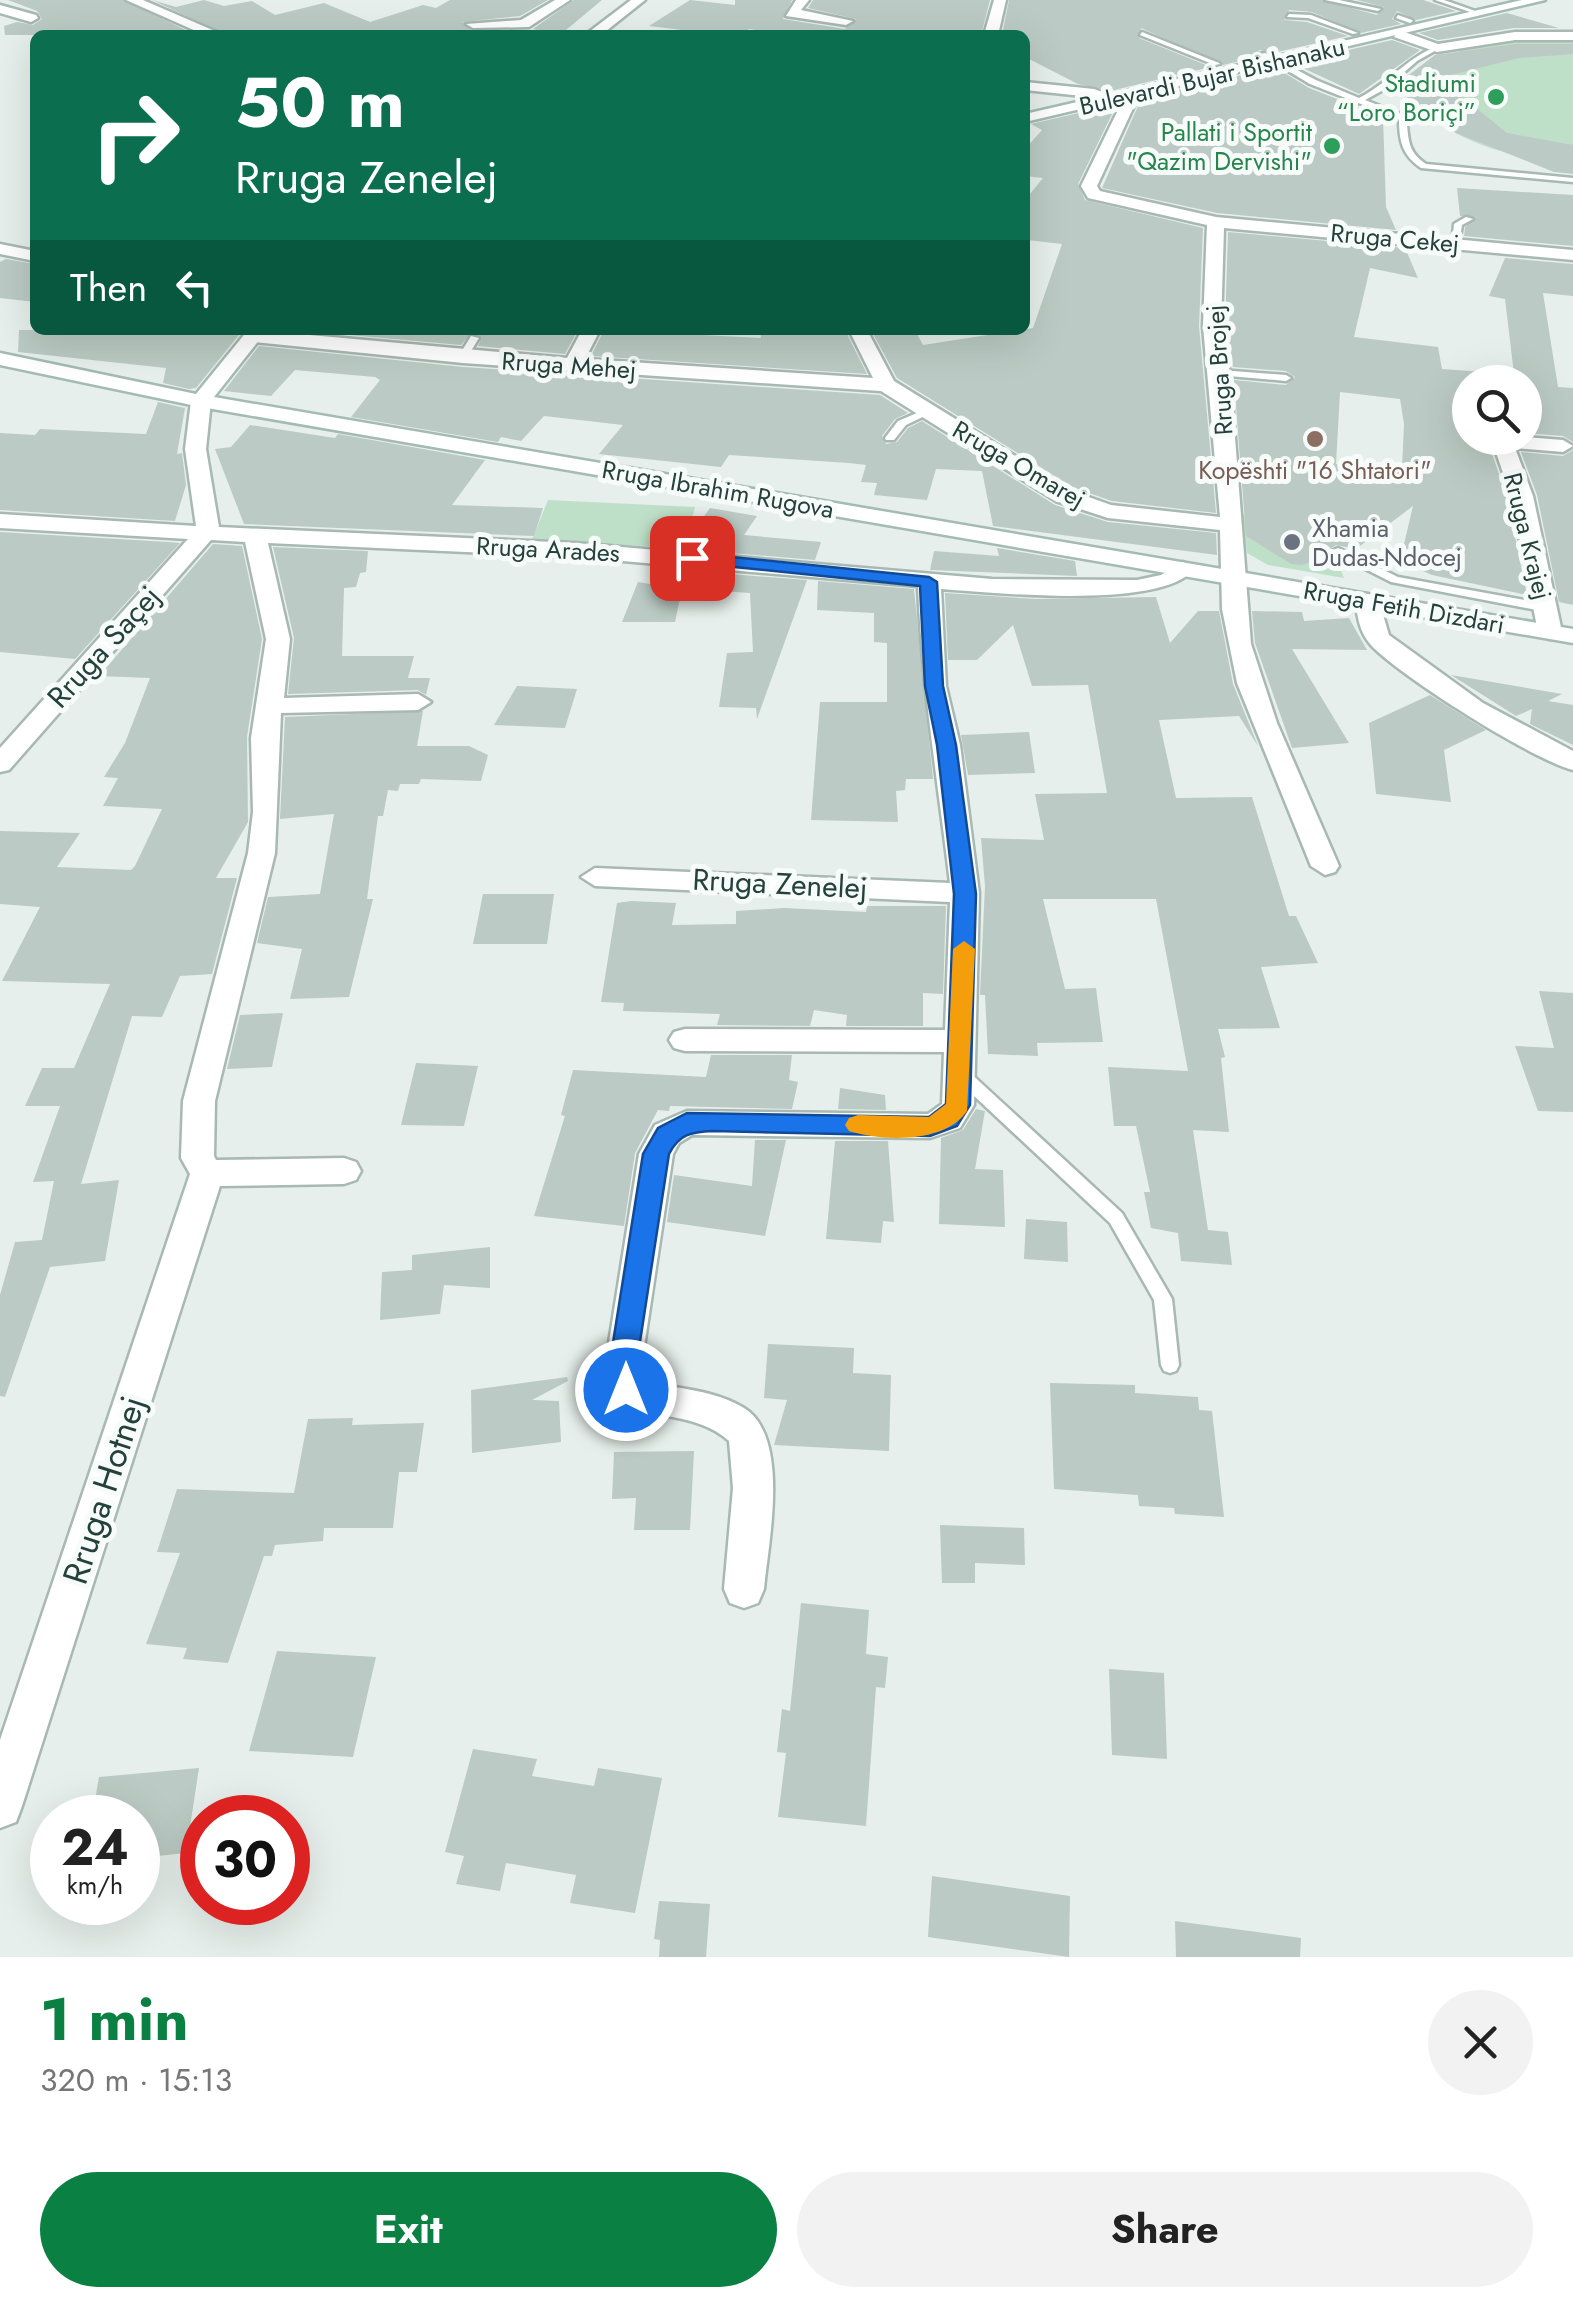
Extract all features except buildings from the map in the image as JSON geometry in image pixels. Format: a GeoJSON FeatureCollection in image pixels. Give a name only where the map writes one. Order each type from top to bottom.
{"type":"FeatureCollection","features":[{"type":"Feature","properties":{"kind":"street"},"geometry":{"type":"LineString","coordinates":[[132,0],[204,30]]}},
{"type":"Feature","properties":{"kind":"street"},"geometry":{"type":"LineString","coordinates":[[473,24],[524,24],[564,0]]}},
{"type":"Feature","properties":{"kind":"street"},"geometry":{"type":"LineString","coordinates":[[599,30],[639,0]]}},
{"type":"Feature","properties":{"kind":"street"},"geometry":{"type":"LineString","coordinates":[[804,0],[790,13],[846,21]]}},
{"type":"Feature","properties":{"kind":"street"},"geometry":{"type":"LineString","coordinates":[[993,30],[1000,0]]}},
{"type":"Feature","properties":{"kind":"street","name":"Bulevardi Bujar Bishanaku"},"geometry":{"type":"LineString","coordinates":[[1030,107],[1217,64],[1399,34],[1504,0]]}},
{"type":"Feature","properties":{"kind":"street","name":"Bulevardi Bujar Bishanaku"},"geometry":{"type":"LineString","coordinates":[[1030,117],[1116,98],[1404,19],[1539,0]]}},
{"type":"Feature","properties":{"kind":"street"},"geometry":{"type":"LineString","coordinates":[[0,9],[31,18]]}},
{"type":"Feature","properties":{"kind":"street"},"geometry":{"type":"LineString","coordinates":[[1399,34],[1437,48],[1515,36],[1573,36]]}},
{"type":"Feature","properties":{"kind":"street"},"geometry":{"type":"LineString","coordinates":[[1030,87],[1094,93],[1116,98],[1128,106],[1111,132],[1090,186],[1091,193],[1216,222]]}},
{"type":"Feature","properties":{"kind":"street","name":"Rruga Cekej"},"geometry":{"type":"LineString","coordinates":[[1216,222],[1573,255]]}},
{"type":"Feature","properties":{"kind":"street","name":"Rruga Brojej"},"geometry":{"type":"LineString","coordinates":[[1216,222],[1212,326],[1220,373],[1235,579],[1232,597],[1240,655],[1325,866]]}},
{"type":"Feature","properties":{"kind":"street"},"geometry":{"type":"LineString","coordinates":[[0,249],[30,255]]}},
{"type":"Feature","properties":{"kind":"street"},"geometry":{"type":"LineString","coordinates":[[208,530],[194,460],[195,420],[201,401],[253,335]]}},
{"type":"Feature","properties":{"kind":"street","name":"Rruga Mehej"},"geometry":{"type":"LineString","coordinates":[[272,335],[463,357],[886,385]]}},
{"type":"Feature","properties":{"kind":"street"},"geometry":{"type":"LineString","coordinates":[[572,365],[588,335]]}},
{"type":"Feature","properties":{"kind":"street"},"geometry":{"type":"LineString","coordinates":[[861,335],[886,385]]}},
{"type":"Feature","properties":{"kind":"street","name":"Rruga Ibrahim Rugova"},"geometry":{"type":"LineString","coordinates":[[0,359],[201,401],[1235,579]]}},
{"type":"Feature","properties":{"kind":"street","name":"Rruga Omarej"},"geometry":{"type":"LineString","coordinates":[[886,385],[1047,486],[1086,505],[1231,525]]}},
{"type":"Feature","properties":{"kind":"street","name":"Rruga Krajej"},"geometry":{"type":"LineString","coordinates":[[1557,625],[1522,496],[1502,442],[1562,446]]}},
{"type":"Feature","properties":{"kind":"street","name":"Rruga Arades"},"geometry":{"type":"LineString","coordinates":[[0,521],[175,534],[208,530],[256,536],[594,551],[770,564],[929,582],[1137,587],[1169,580],[1183,569]]}},
{"type":"Feature","properties":{"kind":"street","name":"Rruga Saçej"},"geometry":{"type":"LineString","coordinates":[[0,764],[208,530]]}},
{"type":"Feature","properties":{"kind":"street"},"geometry":{"type":"LineString","coordinates":[[256,536],[262,584],[273,605],[278,643],[262,754],[266,817],[253,900],[199,1094],[195,1154],[199,1167],[207,1173],[344,1171]]}},
{"type":"Feature","properties":{"kind":"street","name":"Rruga Fetih Dizdari"},"geometry":{"type":"LineString","coordinates":[[1235,579],[1557,625]]}},
{"type":"Feature","properties":{"kind":"street"},"geometry":{"type":"LineString","coordinates":[[744,1589],[752,1464],[746,1434],[727,1417],[695,1405],[642,1400],[626,1390],[622,1374],[656,1154],[667,1134],[687,1123],[930,1126],[949,1119],[958,1105],[965,894],[946,745],[934,686],[929,582]]}},
{"type":"Feature","properties":{"kind":"street"},"geometry":{"type":"LineString","coordinates":[[1366,600],[1371,627],[1380,640],[1474,708],[1573,762]]}},
{"type":"Feature","properties":{"kind":"street"},"geometry":{"type":"LineString","coordinates":[[268,706],[418,702]]}},
{"type":"Feature","properties":{"kind":"street","name":"Rruga Zenelej"},"geometry":{"type":"LineString","coordinates":[[595,877],[965,894]]}},
{"type":"Feature","properties":{"kind":"street"},"geometry":{"type":"LineString","coordinates":[[685,1040],[961,1057]]}},
{"type":"Feature","properties":{"kind":"street","name":"Rruga Hotnej"},"geometry":{"type":"LineString","coordinates":[[0,1806],[207,1173]]}},
{"type":"Feature","properties":{"kind":"lane","name":"Bulevardi Bujar Bishanaku"},"geometry":{"type":"LineString","coordinates":[[1328,0],[1378,9]]}},
{"type":"Feature","properties":{"kind":"lane"},"geometry":{"type":"LineString","coordinates":[[1438,0],[1471,11]]}},
{"type":"Feature","properties":{"kind":"lane","name":"Bulevardi Bujar Bishanaku"},"geometry":{"type":"LineString","coordinates":[[1289,16],[1309,16],[1355,34]]}},
{"type":"Feature","properties":{"kind":"lane"},"geometry":{"type":"LineString","coordinates":[[1142,34],[1217,64]]}},
{"type":"Feature","properties":{"kind":"lane","name":"Bulevardi Bujar Bishanaku"},"geometry":{"type":"LineString","coordinates":[[1362,98],[1379,92],[1410,59],[1437,48]]}},
{"type":"Feature","properties":{"kind":"lane"},"geometry":{"type":"LineString","coordinates":[[1269,57],[1313,82],[1362,98],[1403,118],[1404,148],[1409,158],[1424,166],[1573,180]]}},
{"type":"Feature","properties":{"kind":"lane"},"geometry":{"type":"LineString","coordinates":[[1454,244],[1458,224],[1469,218]]}},
{"type":"Feature","properties":{"kind":"lane"},"geometry":{"type":"LineString","coordinates":[[463,357],[474,338]]}},
{"type":"Feature","properties":{"kind":"lane"},"geometry":{"type":"LineString","coordinates":[[1220,373],[1286,378]]}},
{"type":"Feature","properties":{"kind":"lane","name":"Rruga Omarej"},"geometry":{"type":"LineString","coordinates":[[890,438],[902,422],[928,412]]}},
{"type":"Feature","properties":{"kind":"lane"},"geometry":{"type":"LineString","coordinates":[[1338,552],[1396,580],[1557,625]]}},
{"type":"Feature","properties":{"kind":"lane"},"geometry":{"type":"LineString","coordinates":[[961,1057],[1116,1218],[1163,1299],[1170,1365]]}},
{"type":"Feature","properties":{"kind":"green space","name":"Stadiumi “Loro Boriçi”"},"geometry":{"type":"Polygon","coordinates":[[[1573,40],[1573,165],[1504,152],[1460,135],[1425,106],[1413,86],[1428,69],[1464,50],[1507,42],[1573,40]]]}},
{"type":"Feature","properties":{"kind":"green space"},"geometry":{"type":"Polygon","coordinates":[[[548,500],[695,507],[684,548],[532,540],[548,500]]]}},
{"type":"Feature","properties":{"kind":"green space"},"geometry":{"type":"Polygon","coordinates":[[[1242,514],[1327,535],[1344,578],[1268,565],[1247,553],[1242,514]]]}},
{"type":"Feature","properties":{"kind":"slow traffic"},"geometry":{"type":"LineString","coordinates":[[858,1125],[930,1126],[949,1119],[958,1105],[964,949]]}},
{"type":"Feature","properties":{"kind":"place","name":"Stadiumi “Loro Boriçi”"},"geometry":{"type":"Point","coordinates":[1496,97]}},
{"type":"Feature","properties":{"kind":"place","name":"Pallati i Sportit \"Qazim Dervishi\""},"geometry":{"type":"Point","coordinates":[1332,146]}},
{"type":"Feature","properties":{"kind":"place","name":"Kopështi \"16 Shtatori\""},"geometry":{"type":"Point","coordinates":[1315,439]}},
{"type":"Feature","properties":{"kind":"place","name":"Xhamia Dudas-Ndocej"},"geometry":{"type":"Point","coordinates":[1292,542]}},
{"type":"Feature","properties":{"kind":"route"},"geometry":{"type":"LineString","coordinates":[[626,1390],[622,1374],[656,1154],[667,1134],[687,1123],[713,1122],[930,1126],[949,1119],[958,1105],[965,894],[959,832],[934,686],[929,582],[692,558]]}}]}
